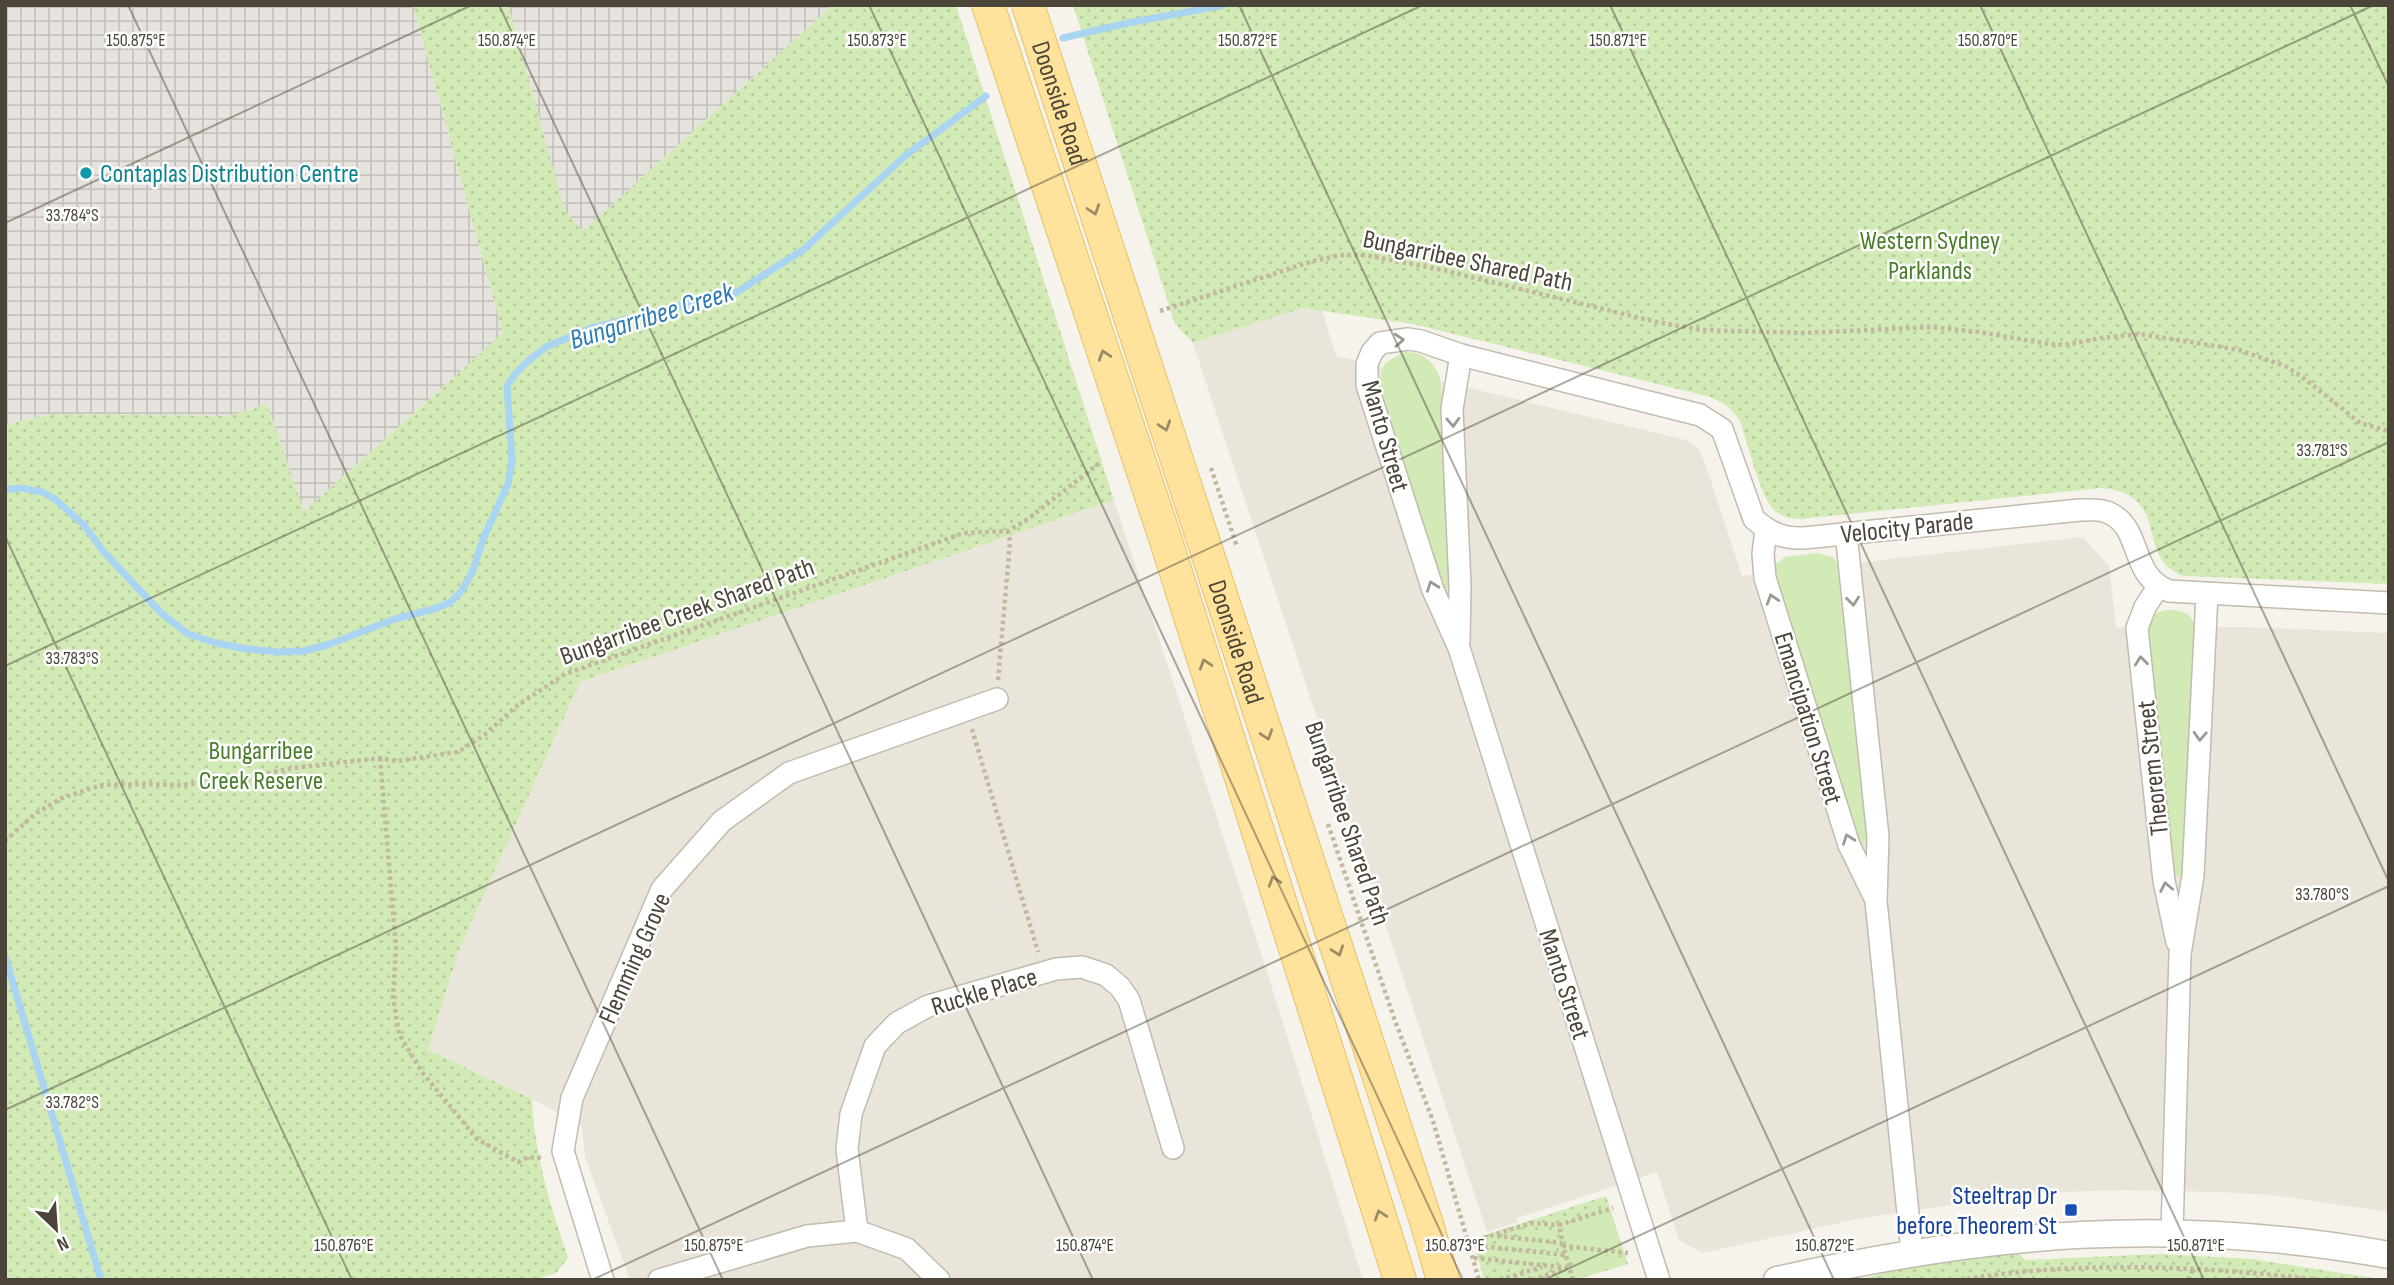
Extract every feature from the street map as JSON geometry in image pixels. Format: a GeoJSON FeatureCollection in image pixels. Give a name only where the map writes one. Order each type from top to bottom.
{"type":"FeatureCollection","features":[{"type":"Feature","properties":{"kind":"main road","name":"Doonside Road"},"geometry":{"type":"LineString","coordinates":[[989,5],[1166,541],[1400,1280]]}},
{"type":"Feature","properties":{"kind":"main road","name":"Doonside Road"},"geometry":{"type":"LineString","coordinates":[[1028,5],[1401,1144],[1443,1280]]}},
{"type":"Feature","properties":{"kind":"street","name":"Manto Street"},"geometry":{"type":"LineString","coordinates":[[1459,648],[1460,585],[1452,409],[1461,355],[1421,341],[1393,340],[1380,343],[1372,352],[1367,365],[1367,385],[1433,590],[1459,648],[1658,1280]]}},
{"type":"Feature","properties":{"kind":"street"},"geometry":{"type":"LineString","coordinates":[[1461,355],[1693,413],[1714,422],[1722,429],[1727,440],[1754,519],[1766,530]]}},
{"type":"Feature","properties":{"kind":"street","name":"Velocity Parade"},"geometry":{"type":"LineString","coordinates":[[1766,530],[1784,538],[1793,538],[2080,510],[2106,511],[2125,523],[2141,565],[2158,587]]}},
{"type":"Feature","properties":{"kind":"street","name":"Emancipation Street"},"geometry":{"type":"LineString","coordinates":[[1766,530],[1763,554],[1765,578],[1849,845],[1876,901]]}},
{"type":"Feature","properties":{"kind":"street","name":"Emancipation Street"},"geometry":{"type":"LineString","coordinates":[[1846,533],[1878,836],[1876,901],[1912,1252]]}},
{"type":"Feature","properties":{"kind":"street"},"geometry":{"type":"LineString","coordinates":[[2158,587],[2169,591],[2207,594],[2389,603]]}},
{"type":"Feature","properties":{"kind":"street","name":"Theorem Street"},"geometry":{"type":"LineString","coordinates":[[2158,587],[2145,607],[2137,628],[2164,881],[2180,954]]}},
{"type":"Feature","properties":{"kind":"street","name":"Theorem Street"},"geometry":{"type":"LineString","coordinates":[[2172,1232],[2180,954],[2193,876],[2207,594]]}},
{"type":"Feature","properties":{"kind":"street","name":"Flemming Grove"},"geometry":{"type":"LineString","coordinates":[[603,1280],[563,1151],[572,1098],[662,889],[722,821],[789,773],[997,699]]}},
{"type":"Feature","properties":{"kind":"street","name":"Ruckle Place"},"geometry":{"type":"LineString","coordinates":[[858,1231],[847,1149],[851,1114],[875,1046],[897,1023],[928,1006],[1045,973],[1082,967],[1106,975],[1120,987],[1129,1000],[1173,1148]]}},
{"type":"Feature","properties":{"kind":"street"},"geometry":{"type":"LineString","coordinates":[[659,1280],[807,1236],[858,1231],[906,1249],[939,1280]]}},
{"type":"Feature","properties":{"kind":"street"},"geometry":{"type":"LineString","coordinates":[[1777,1280],[1912,1252],[2029,1237],[2095,1233],[2172,1232],[2302,1241],[2389,1255]]}},
{"type":"Feature","properties":{"kind":"path","name":"Bungarribee Shared Path"},"geometry":{"type":"LineString","coordinates":[[1164,324],[1160,311],[1313,261],[1340,255],[1364,255],[1451,272],[1657,322],[1702,330],[1805,333],[1931,327],[2057,345],[2140,334],[2222,347],[2285,366],[2354,419],[2372,428],[2389,431]]}},
{"type":"Feature","properties":{"kind":"path"},"geometry":{"type":"LineString","coordinates":[[997,699],[1010,542],[1008,531],[1028,519],[1102,461]]}},
{"type":"Feature","properties":{"kind":"path"},"geometry":{"type":"LineString","coordinates":[[1209,463],[1240,555]]}},
{"type":"Feature","properties":{"kind":"path","name":"Bungarribee Creek Shared Path"},"geometry":{"type":"LineString","coordinates":[[5,841],[35,814],[62,798],[102,785],[180,785],[236,779],[293,768],[380,758],[397,761],[458,752],[483,736],[518,705],[565,674],[964,533],[1008,531]]}},
{"type":"Feature","properties":{"kind":"path"},"geometry":{"type":"LineString","coordinates":[[967,710],[1045,973]]}},
{"type":"Feature","properties":{"kind":"path"},"geometry":{"type":"LineString","coordinates":[[380,758],[396,947],[393,997],[399,1034],[429,1081],[477,1139],[518,1162],[528,1157],[544,1158],[563,1151]]}},
{"type":"Feature","properties":{"kind":"path","name":"Bungarribee Shared Path"},"geometry":{"type":"LineString","coordinates":[[1325,815],[1394,1018],[1433,1121],[1479,1280]]}},
{"type":"Feature","properties":{"kind":"path"},"geometry":{"type":"LineString","coordinates":[[1470,1244],[1532,1223],[1559,1225],[1613,1208]]}},
{"type":"Feature","properties":{"kind":"path"},"geometry":{"type":"LineString","coordinates":[[1559,1225],[1573,1280]]}},
{"type":"Feature","properties":{"kind":"path"},"geometry":{"type":"LineString","coordinates":[[1493,1235],[1628,1254]]}},
{"type":"Feature","properties":{"kind":"path"},"geometry":{"type":"LineString","coordinates":[[1470,1244],[1566,1255]]}},
{"type":"Feature","properties":{"kind":"path"},"geometry":{"type":"LineString","coordinates":[[1474,1258],[1570,1268]]}},
{"type":"Feature","properties":{"kind":"path"},"geometry":{"type":"LineString","coordinates":[[1500,1280],[1546,1265]]}},
{"type":"Feature","properties":{"kind":"path"},"geometry":{"type":"LineString","coordinates":[[1959,1280],[2101,1267],[2193,1269],[2321,1280]]}},
{"type":"Feature","properties":{"kind":"path"},"geometry":{"type":"LineString","coordinates":[[1532,1280],[1570,1268]]}},
{"type":"Feature","properties":{"kind":"path"},"geometry":{"type":"LineString","coordinates":[[2189,1280],[2193,1269]]}},
{"type":"Feature","properties":{"kind":"shaded area"},"geometry":{"type":"Polygon","coordinates":[[[5,5],[413,5],[503,333],[304,512],[267,404],[229,416],[51,414],[5,425],[5,5]]]}},
{"type":"Feature","properties":{"kind":"shaded area"},"geometry":{"type":"Polygon","coordinates":[[[508,5],[833,5],[583,231],[565,212],[508,5]]]}},
{"type":"Feature","properties":{"kind":"shaded area"},"geometry":{"type":"Polygon","coordinates":[[[1303,308],[1322,310],[1336,356],[1690,441],[1699,450],[1706,466],[1742,576],[2083,537],[2109,566],[2116,627],[2244,627],[2389,633],[2389,1212],[2273,1195],[2123,1190],[2058,1192],[1862,1218],[1702,1253],[1679,1240],[1657,1172],[1517,1218],[1518,1222],[1487,1232],[1193,343],[1303,308]]]}},
{"type":"Feature","properties":{"kind":"shaded area"},"geometry":{"type":"Polygon","coordinates":[[[1114,500],[1270,981],[1362,1277],[1360,1280],[630,1280],[585,1157],[582,1126],[532,1099],[428,1051],[459,950],[580,682],[1114,500]]]}},
{"type":"Feature","properties":{"kind":"green space","name":"Bungarribee Creek Reserve"},"geometry":{"type":"Polygon","coordinates":[[[413,5],[508,5],[565,211],[583,231],[833,5],[956,5],[1114,500],[580,682],[459,950],[428,1050],[532,1099],[540,1161],[568,1258],[556,1273],[534,1280],[5,1280],[5,425],[51,414],[229,416],[267,404],[304,512],[503,333],[413,5]]]}},
{"type":"Feature","properties":{"kind":"green space","name":"Western Sydney Parklands"},"geometry":{"type":"Polygon","coordinates":[[[1073,5],[2389,5],[2389,584],[2184,576],[2169,568],[2160,556],[2146,514],[2138,502],[2123,493],[2101,488],[1789,518],[1769,504],[1755,470],[1741,423],[1731,410],[1720,402],[1710,397],[1413,324],[1303,308],[1193,343],[1175,324],[1073,5]]]}},
{"type":"Feature","properties":{"kind":"green space"},"geometry":{"type":"Polygon","coordinates":[[[1404,352],[1426,358],[1440,377],[1451,582],[1448,588],[1441,584],[1378,382],[1385,363],[1404,352]]]}},
{"type":"Feature","properties":{"kind":"green space"},"geometry":{"type":"Polygon","coordinates":[[[1817,553],[1833,557],[1839,567],[1868,838],[1863,843],[1858,839],[1775,580],[1776,564],[1785,557],[1817,553]]]}},
{"type":"Feature","properties":{"kind":"green space"},"geometry":{"type":"Polygon","coordinates":[[[2166,610],[2185,613],[2191,618],[2195,628],[2184,874],[2179,877],[2175,874],[2148,625],[2154,614],[2166,610]]]}},
{"type":"Feature","properties":{"kind":"green space"},"geometry":{"type":"Polygon","coordinates":[[[1606,1196],[1628,1264],[1575,1280],[1484,1280],[1473,1239],[1606,1196]]]}},
{"type":"Feature","properties":{"kind":"green space"},"geometry":{"type":"Polygon","coordinates":[[[1611,1212],[1623,1251],[1568,1244],[1563,1226],[1611,1212]]]}},
{"type":"Feature","properties":{"kind":"green space"},"geometry":{"type":"Polygon","coordinates":[[[1521,1229],[1558,1232],[1556,1240],[1520,1236],[1521,1229]]]}},
{"type":"Feature","properties":{"kind":"green space"},"geometry":{"type":"Polygon","coordinates":[[[1502,1238],[1555,1244],[1554,1250],[1501,1245],[1502,1238]]]}},
{"type":"Feature","properties":{"kind":"green space"},"geometry":{"type":"Polygon","coordinates":[[[1482,1249],[1555,1256],[1553,1262],[1481,1255],[1482,1249]]]}},
{"type":"Feature","properties":{"kind":"green space"},"geometry":{"type":"Polygon","coordinates":[[[2015,1251],[2026,1260],[2158,1254],[2252,1259],[2386,1280],[1858,1280],[1923,1263],[2015,1251]]]}},
{"type":"Feature","properties":{"kind":"green space"},"geometry":{"type":"Polygon","coordinates":[[[1570,1253],[1626,1258],[1627,1262],[1578,1277],[1570,1253]]]}},
{"type":"Feature","properties":{"kind":"green space"},"geometry":{"type":"Polygon","coordinates":[[[2177,1272],[2180,1280],[2013,1280],[2096,1274],[2177,1272]]]}},
{"type":"Feature","properties":{"kind":"waterway","name":"Bungarribee Creek"},"geometry":{"type":"LineString","coordinates":[[1063,38],[1224,5]]}},
{"type":"Feature","properties":{"kind":"waterway","name":"Bungarribee Creek"},"geometry":{"type":"LineString","coordinates":[[5,490],[20,488],[42,492],[55,499],[84,525],[103,551],[161,613],[188,634],[216,643],[279,652],[304,651],[395,619],[437,608],[451,602],[472,573],[483,539],[508,484],[512,461],[507,386],[528,361],[546,347],[591,328],[737,292],[803,250],[905,156],[986,96]]}},
{"type":"Feature","properties":{"kind":"waterway"},"geometry":{"type":"LineString","coordinates":[[5,956],[101,1280]]}},
{"type":"Feature","properties":{"kind":"place","name":"Contaplas Distribution Centre"},"geometry":{"type":"Point","coordinates":[86,173]}},
{"type":"Feature","properties":{"kind":"place","name":"Steeltrap Dr before Theorem St"},"geometry":{"type":"Point","coordinates":[2071,1210]}}]}
